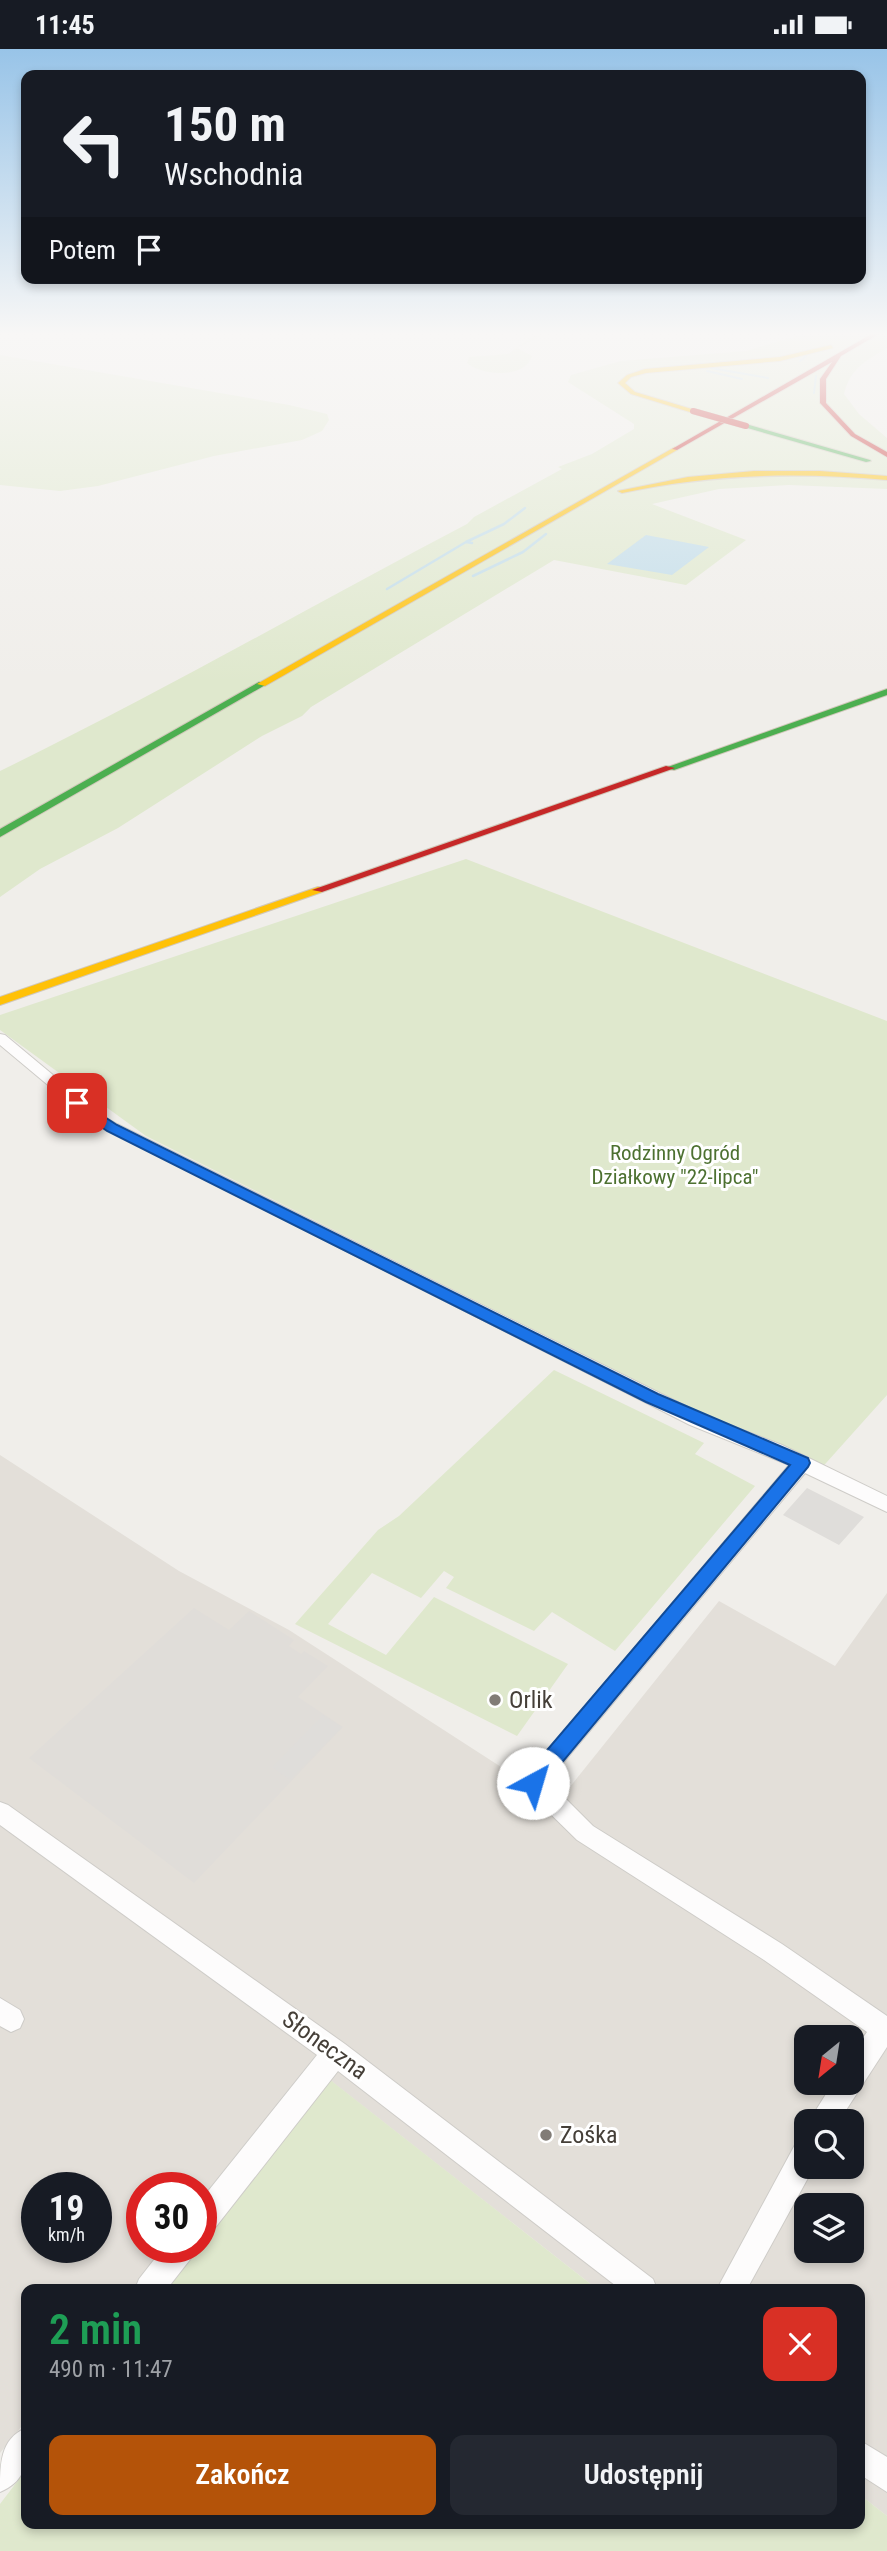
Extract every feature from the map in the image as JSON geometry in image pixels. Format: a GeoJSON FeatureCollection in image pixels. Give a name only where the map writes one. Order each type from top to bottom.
{"type":"FeatureCollection","features":[{"type":"Feature","properties":{"kind":"main road"},"geometry":{"type":"LineString","coordinates":[[0,819],[645,449]]}},
{"type":"Feature","properties":{"kind":"main road"},"geometry":{"type":"LineString","coordinates":[[0,835],[672,449]]}},
{"type":"Feature","properties":{"kind":"main road"},"geometry":{"type":"LineString","coordinates":[[830,449],[887,465]]}},
{"type":"Feature","properties":{"kind":"main road"},"geometry":{"type":"LineString","coordinates":[[568,510],[638,486],[703,476],[804,472],[887,478]]}},
{"type":"Feature","properties":{"kind":"main road"},"geometry":{"type":"LineString","coordinates":[[0,1001],[887,692]]}},
{"type":"Feature","properties":{"kind":"street"},"geometry":{"type":"LineString","coordinates":[[0,1038],[96,1118],[112,1128],[686,1414],[802,1463],[887,1505]]}},
{"type":"Feature","properties":{"kind":"street"},"geometry":{"type":"LineString","coordinates":[[802,1463],[533,1783],[585,1833],[773,1952],[885,2027],[864,2058]]}},
{"type":"Feature","properties":{"kind":"street","name":"Słoneczna"},"geometry":{"type":"LineString","coordinates":[[0,1812],[336,2053],[636,2284]]}},
{"type":"Feature","properties":{"kind":"street"},"geometry":{"type":"LineString","coordinates":[[217,2203],[336,2053]]}},
{"type":"Feature","properties":{"kind":"street"},"geometry":{"type":"LineString","coordinates":[[734,2284],[794,2175]]}},
{"type":"Feature","properties":{"kind":"street"},"geometry":{"type":"LineString","coordinates":[[153,2284],[170,2263]]}},
{"type":"Feature","properties":{"kind":"street"},"geometry":{"type":"LineString","coordinates":[[0,2476],[21,2449]]}},
{"type":"Feature","properties":{"kind":"street"},"geometry":{"type":"LineString","coordinates":[[865,2460],[887,2476]]}},
{"type":"Feature","properties":{"kind":"shaded area"},"geometry":{"type":"Polygon","coordinates":[[[0,1455],[179,1571],[289,1630],[557,1803],[719,1601],[835,1666],[887,1593],[887,2516],[865,2499],[865,2284],[591,2284],[312,2066],[217,2183],[217,2172],[126,2172],[126,2263],[153,2263],[136,2284],[21,2284],[21,2427],[0,2453],[0,1455]]]}},
{"type":"Feature","properties":{"kind":"shaded area"},"geometry":{"type":"Polygon","coordinates":[[[807,1488],[864,1517],[839,1545],[783,1515],[807,1488]]]}},
{"type":"Feature","properties":{"kind":"shaded area"},"geometry":{"type":"Polygon","coordinates":[[[194,1608],[229,1630],[249,1611],[294,1640],[289,1646],[301,1654],[304,1651],[328,1666],[298,1697],[343,1727],[194,1883],[29,1758],[194,1608]]]}},
{"type":"Feature","properties":{"kind":"shaded area"},"geometry":{"type":"Polygon","coordinates":[[[323,1715],[342,1727],[290,1780],[272,1767],[323,1715]]]}},
{"type":"Feature","properties":{"kind":"green space"},"geometry":{"type":"Polygon","coordinates":[[[0,449],[254,449],[214,456],[98,486],[60,491],[0,485],[0,449]]]}},
{"type":"Feature","properties":{"kind":"green space"},"geometry":{"type":"Polygon","coordinates":[[[601,449],[887,449],[887,489],[789,485],[719,489],[652,504],[746,540],[686,585],[554,560],[311,707],[302,716],[262,736],[118,828],[40,869],[0,897],[0,771],[176,681],[467,524],[474,517],[562,469],[558,467],[601,449]]]}},
{"type":"Feature","properties":{"kind":"green space","name":"Rodzinny Ogród Działkowy \"22-lipca\""},"geometry":{"type":"Polygon","coordinates":[[[466,859],[887,1021],[887,1395],[818,1472],[146,1136],[0,1030],[0,1015],[466,859]]]}},
{"type":"Feature","properties":{"kind":"green space"},"geometry":{"type":"Polygon","coordinates":[[[554,1370],[704,1443],[695,1454],[755,1486],[615,1651],[552,1612],[534,1631],[446,1588],[454,1577],[444,1571],[421,1598],[372,1573],[328,1624],[386,1655],[434,1597],[568,1664],[517,1736],[295,1624],[378,1530],[399,1516],[554,1370]]]}},
{"type":"Feature","properties":{"kind":"green space"},"geometry":{"type":"Polygon","coordinates":[[[329,2079],[591,2284],[171,2284],[187,2263],[217,2263],[217,2224],[329,2079]]]}},
{"type":"Feature","properties":{"kind":"green space"},"geometry":{"type":"Polygon","coordinates":[[[21,2477],[21,2529],[865,2529],[865,2499],[887,2516],[887,2551],[0,2551],[0,2504],[21,2477]]]}},
{"type":"Feature","properties":{"kind":"water"},"geometry":{"type":"Polygon","coordinates":[[[646,535],[709,547],[672,575],[607,564],[646,535]]]}},
{"type":"Feature","properties":{"kind":"waterway"},"geometry":{"type":"LineString","coordinates":[[466,542],[504,524],[525,508]]}},
{"type":"Feature","properties":{"kind":"waterway"},"geometry":{"type":"LineString","coordinates":[[473,576],[523,552],[546,534]]}},
{"type":"Feature","properties":{"kind":"waterway"},"geometry":{"type":"LineString","coordinates":[[387,589],[466,542]]}},
{"type":"Feature","properties":{"kind":"waterway"},"geometry":{"type":"LineString","coordinates":[[466,542],[472,543]]}},
{"type":"Feature","properties":{"kind":"traffic: fast"},"geometry":{"type":"LineString","coordinates":[[825,449],[868,461]]}},
{"type":"Feature","properties":{"kind":"traffic: fast"},"geometry":{"type":"LineString","coordinates":[[0,834],[262,684]]}},
{"type":"Feature","properties":{"kind":"traffic: fast"},"geometry":{"type":"LineString","coordinates":[[670,768],[887,692]]}},
{"type":"Feature","properties":{"kind":"traffic: slow"},"geometry":{"type":"LineString","coordinates":[[262,684],[675,449]]}},
{"type":"Feature","properties":{"kind":"traffic: slow"},"geometry":{"type":"LineString","coordinates":[[622,491],[688,479],[754,473],[820,473],[887,478]]}},
{"type":"Feature","properties":{"kind":"traffic: slow"},"geometry":{"type":"LineString","coordinates":[[0,1001],[318,890]]}},
{"type":"Feature","properties":{"kind":"traffic: jam"},"geometry":{"type":"LineString","coordinates":[[876,449],[887,455]]}},
{"type":"Feature","properties":{"kind":"traffic: jam"},"geometry":{"type":"LineString","coordinates":[[318,890],[670,768]]}},
{"type":"Feature","properties":{"kind":"place","name":"Orlik"},"geometry":{"type":"Point","coordinates":[495,1700]}},
{"type":"Feature","properties":{"kind":"place","name":"Zośka"},"geometry":{"type":"Point","coordinates":[546,2135]}},
{"type":"Feature","properties":{"kind":"route"},"geometry":{"type":"LineString","coordinates":[[77,1103],[112,1128],[652,1398],[697,1420],[802,1463],[615,1681],[533,1783]]}}]}
